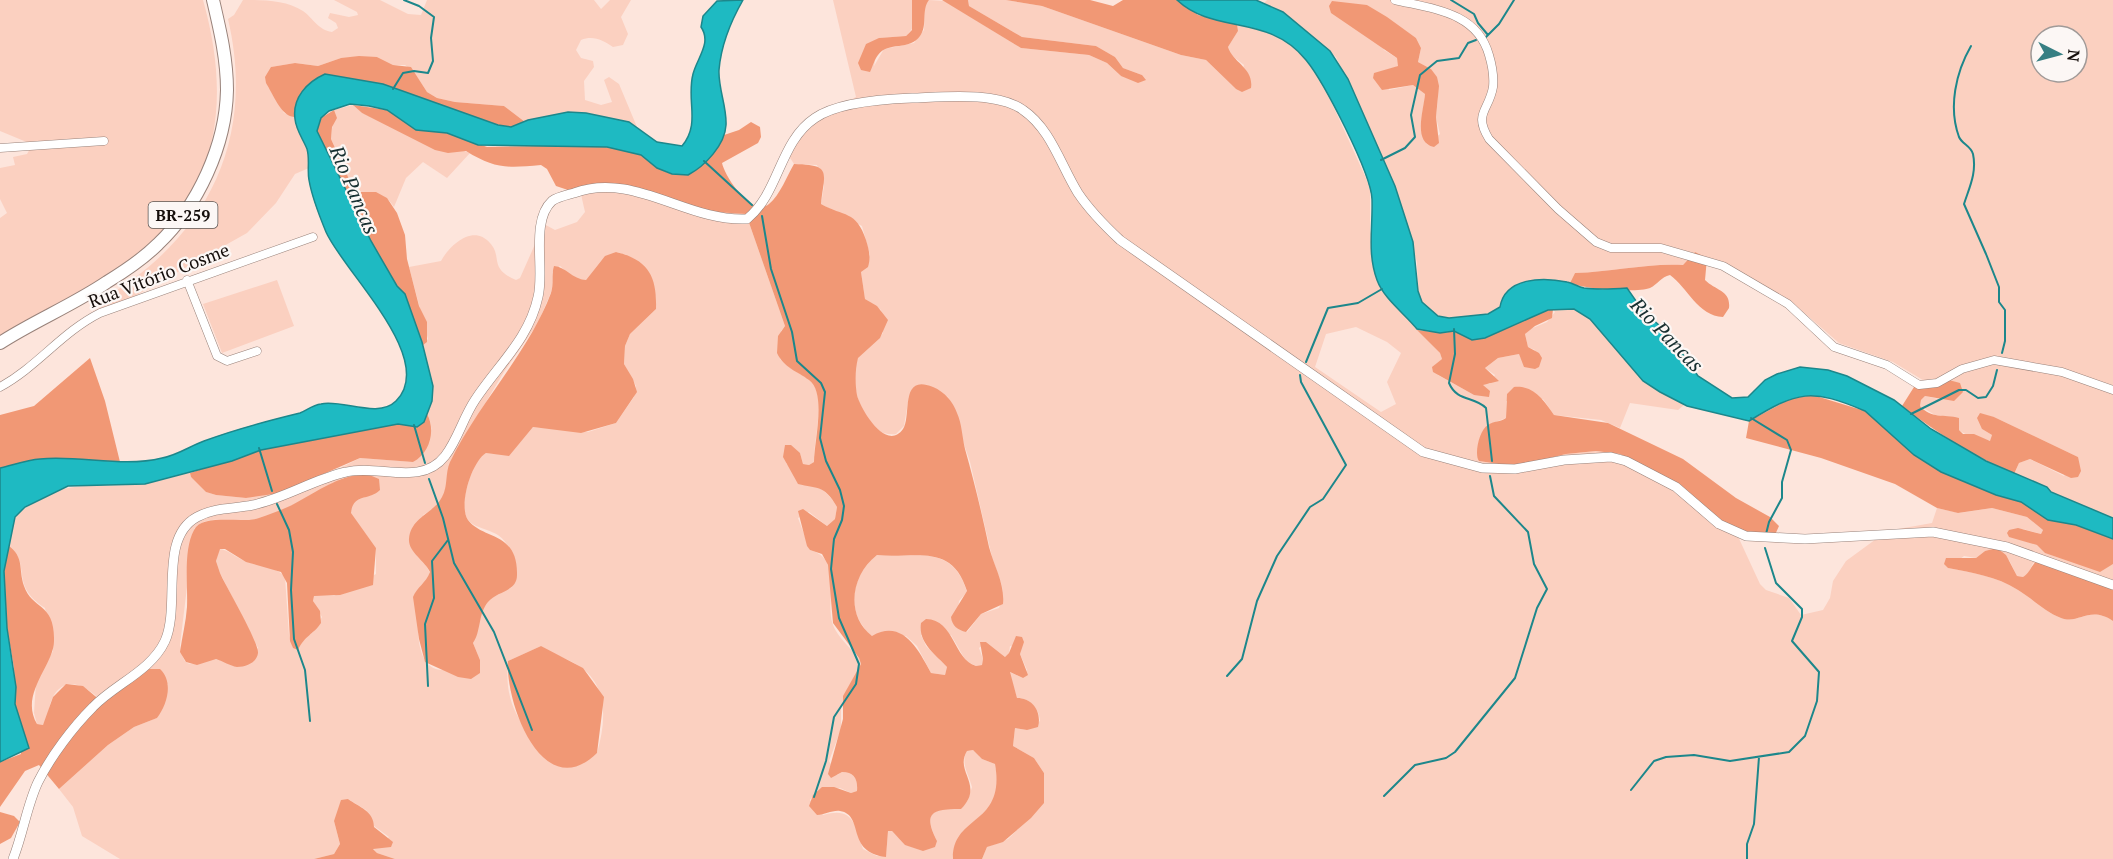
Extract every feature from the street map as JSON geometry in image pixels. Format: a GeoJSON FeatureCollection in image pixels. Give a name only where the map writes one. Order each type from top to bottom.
{"type":"FeatureCollection","features":[{"type":"Feature","properties":{"kind":"highway","name":"BR-259"},"geometry":{"type":"LineString","coordinates":[[0,343],[105,284],[141,259],[172,229],[190,206],[214,155],[226,111],[225,56],[213,0]]}},
{"type":"Feature","properties":{"kind":"street"},"geometry":{"type":"LineString","coordinates":[[1395,0],[1453,14],[1467,21],[1480,33],[1489,53],[1493,77],[1490,95],[1482,114],[1482,128],[1489,139],[1558,209],[1603,246],[1661,248],[1723,266],[1788,304],[1834,347],[1887,365],[1919,385],[1937,383],[1962,369],[1994,360],[2062,372],[2113,390]]}},
{"type":"Feature","properties":{"kind":"street"},"geometry":{"type":"LineString","coordinates":[[13,859],[39,781],[77,725],[113,689],[149,663],[164,644],[172,611],[175,545],[183,528],[196,518],[218,509],[254,504],[350,470],[420,472],[434,467],[444,457],[474,401],[518,344],[533,317],[539,294],[539,238],[546,211],[553,201],[593,186],[615,186],[639,191],[713,216],[747,219],[765,199],[799,132],[816,117],[878,99],[975,97],[1005,102],[1023,109],[1036,122],[1057,152],[1078,193],[1100,222],[1120,240],[1423,452],[1482,468],[1515,469],[1564,460],[1611,457],[1626,461],[1676,487],[1719,524],[1746,536],[1805,540],[1900,532],[1942,533],[2007,547],[2113,585]]}},
{"type":"Feature","properties":{"kind":"street"},"geometry":{"type":"LineString","coordinates":[[0,148],[104,141]]}},
{"type":"Feature","properties":{"kind":"street","name":"Rua Vitório Cosme"},"geometry":{"type":"LineString","coordinates":[[0,387],[37,363],[81,322],[117,305],[313,237]]}},
{"type":"Feature","properties":{"kind":"street"},"geometry":{"type":"LineString","coordinates":[[187,280],[217,356],[227,361],[257,351]]}},
{"type":"Feature","properties":{"kind":"shaded area"},"geometry":{"type":"Polygon","coordinates":[[[0,0],[203,0],[213,44],[217,86],[215,125],[206,162],[190,196],[168,228],[138,257],[100,284],[0,339],[0,218],[7,213],[0,199],[0,168],[15,165],[13,157],[27,154],[31,147],[29,143],[0,131],[0,0]]]}},
{"type":"Feature","properties":{"kind":"shaded area"},"geometry":{"type":"Polygon","coordinates":[[[243,0],[282,3],[296,7],[323,29],[332,32],[338,28],[336,23],[328,18],[330,13],[349,17],[358,15],[357,12],[334,0],[380,0],[408,14],[421,15],[427,0],[594,0],[601,9],[610,0],[631,0],[621,17],[628,34],[623,45],[613,47],[602,40],[590,38],[581,40],[576,50],[581,58],[593,61],[594,67],[584,81],[585,100],[601,105],[612,102],[604,80],[609,77],[619,84],[637,127],[629,122],[542,118],[525,122],[504,106],[455,102],[437,98],[427,92],[414,72],[405,65],[393,65],[377,57],[341,58],[318,66],[295,63],[271,67],[272,93],[284,113],[294,117],[309,156],[309,168],[295,174],[276,203],[247,233],[103,314],[97,302],[135,278],[167,250],[194,219],[214,184],[228,147],[235,107],[235,64],[228,19],[234,15],[243,0]]]}},
{"type":"Feature","properties":{"kind":"shaded area"},"geometry":{"type":"Polygon","coordinates":[[[833,0],[912,0],[912,29],[906,36],[879,38],[874,66],[884,49],[914,43],[924,30],[925,6],[929,0],[945,1],[1021,48],[1089,55],[1107,63],[1121,76],[1142,75],[1123,68],[1115,57],[1096,46],[1022,37],[969,6],[968,0],[1006,0],[1042,6],[1181,55],[1206,60],[1236,89],[1244,65],[1230,54],[1228,47],[1238,31],[1237,24],[1253,26],[1289,43],[1305,59],[1325,88],[1370,187],[1370,230],[1388,298],[1440,353],[1442,359],[1435,365],[1438,375],[1474,395],[1485,389],[1482,385],[1490,384],[1495,375],[1485,368],[1498,358],[1519,354],[1525,367],[1535,350],[1528,347],[1525,334],[1528,330],[1547,322],[1555,312],[1553,309],[1574,309],[1590,318],[1684,405],[1678,410],[1630,403],[1620,428],[1601,420],[1554,415],[1543,399],[1506,401],[1506,418],[1490,424],[1480,438],[1479,461],[1508,468],[1566,454],[1596,451],[1628,457],[1679,484],[1735,530],[1760,584],[1766,590],[1789,598],[1801,615],[1823,610],[1830,598],[1833,581],[1846,561],[1887,531],[1932,523],[1937,508],[1959,513],[1992,508],[2027,517],[2043,530],[2041,534],[2023,529],[2009,536],[2106,567],[2113,564],[2113,589],[2033,563],[2028,574],[2023,577],[2017,576],[2009,560],[1985,551],[1976,558],[1964,556],[1948,568],[2001,581],[2061,618],[2073,619],[2097,615],[2113,621],[2113,859],[982,859],[987,847],[1008,839],[1017,830],[1044,773],[1034,758],[1013,746],[1015,728],[1027,730],[1040,721],[1033,705],[1022,698],[1017,698],[1009,672],[1023,678],[1027,670],[1020,654],[1021,648],[1010,646],[1009,653],[1005,657],[986,642],[979,648],[983,659],[982,665],[976,666],[966,661],[951,635],[921,635],[926,646],[947,667],[945,675],[931,673],[917,646],[906,636],[876,637],[870,635],[855,608],[855,588],[858,579],[869,562],[877,555],[931,556],[942,559],[952,566],[960,576],[967,592],[959,601],[956,627],[967,632],[981,614],[999,608],[1003,598],[1002,586],[992,557],[970,462],[948,397],[926,385],[909,396],[904,426],[896,434],[885,433],[875,428],[861,408],[857,395],[855,371],[857,360],[862,352],[883,333],[881,310],[865,299],[861,272],[870,255],[862,226],[821,204],[824,186],[817,165],[794,164],[787,153],[813,119],[856,97],[833,0]],[[1356,327],[1326,334],[1315,367],[1381,412],[1396,404],[1387,382],[1401,353],[1387,342],[1356,327]]]}},
{"type":"Feature","properties":{"kind":"shaded area"},"geometry":{"type":"Polygon","coordinates":[[[912,0],[929,0],[925,8],[924,27],[920,36],[911,43],[882,51],[870,72],[861,70],[858,63],[866,44],[879,38],[906,36],[912,30],[912,0]]]}},
{"type":"Feature","properties":{"kind":"shaded area"},"geometry":{"type":"Polygon","coordinates":[[[942,0],[968,0],[969,6],[1022,37],[1096,46],[1115,57],[1123,68],[1142,75],[1146,80],[1138,83],[1121,76],[1107,63],[1089,55],[1021,48],[942,0]]]}},
{"type":"Feature","properties":{"kind":"shaded area"},"geometry":{"type":"Polygon","coordinates":[[[1006,0],[1090,0],[1113,6],[1123,0],[1177,0],[1198,15],[1237,24],[1238,31],[1228,47],[1249,75],[1251,88],[1242,92],[1236,89],[1206,60],[1181,55],[1042,6],[1006,0]]]}},
{"type":"Feature","properties":{"kind":"shaded area"},"geometry":{"type":"Polygon","coordinates":[[[1267,0],[2113,0],[2113,518],[2087,509],[2014,474],[2019,463],[2030,459],[2064,476],[2078,457],[1994,417],[1982,429],[1992,435],[1991,441],[1962,432],[1959,430],[1959,418],[1935,415],[1920,406],[1925,396],[1943,400],[1931,385],[1893,362],[1839,343],[1793,303],[1695,252],[1683,265],[1656,265],[1575,273],[1570,283],[1535,279],[1501,299],[1500,307],[1488,314],[1449,318],[1438,316],[1422,302],[1418,291],[1417,262],[1395,186],[1336,57],[1283,12],[1264,3],[1267,0]],[[1367,5],[1384,50],[1397,58],[1399,66],[1383,71],[1389,90],[1413,85],[1425,94],[1421,127],[1428,145],[1440,134],[1436,117],[1438,98],[1431,69],[1418,62],[1421,48],[1416,38],[1367,5]]]}},
{"type":"Feature","properties":{"kind":"shaded area"},"geometry":{"type":"Polygon","coordinates":[[[1332,1],[1367,5],[1416,38],[1421,48],[1418,62],[1431,69],[1437,77],[1439,86],[1436,117],[1439,143],[1434,147],[1427,144],[1421,132],[1425,94],[1413,85],[1382,90],[1373,78],[1374,73],[1398,66],[1397,58],[1331,13],[1329,6],[1332,1]]]}},
{"type":"Feature","properties":{"kind":"shaded area"},"geometry":{"type":"Polygon","coordinates":[[[377,57],[393,65],[411,67],[427,92],[437,98],[455,102],[504,106],[525,122],[511,127],[498,125],[383,84],[325,74],[304,91],[297,103],[294,117],[281,109],[266,83],[265,77],[271,67],[295,63],[318,66],[341,58],[377,57]]]}},
{"type":"Feature","properties":{"kind":"shaded area"},"geometry":{"type":"Polygon","coordinates":[[[353,105],[362,113],[454,152],[461,150],[470,153],[447,178],[423,162],[406,178],[394,207],[384,197],[353,188],[331,139],[334,110],[353,105]]]}},
{"type":"Feature","properties":{"kind":"shaded area"},"geometry":{"type":"Polygon","coordinates":[[[353,105],[387,110],[416,130],[447,133],[487,147],[594,145],[619,149],[641,155],[657,168],[671,174],[712,155],[724,135],[739,130],[751,122],[760,127],[761,137],[758,143],[722,163],[728,177],[740,194],[747,201],[762,207],[777,196],[794,164],[815,166],[823,172],[821,204],[853,219],[862,230],[869,257],[868,267],[861,272],[865,299],[877,306],[888,320],[880,338],[858,358],[856,381],[859,401],[868,418],[889,436],[896,435],[903,429],[909,398],[915,386],[922,384],[933,387],[951,401],[960,422],[1003,597],[1003,604],[981,614],[966,632],[963,631],[954,625],[951,617],[967,591],[952,565],[931,556],[877,555],[861,573],[857,584],[855,606],[858,617],[863,627],[872,636],[893,631],[901,634],[915,647],[931,673],[945,675],[947,667],[928,648],[922,636],[921,623],[926,619],[936,621],[943,626],[963,656],[976,666],[982,665],[983,659],[980,642],[986,642],[1005,657],[1016,636],[1022,637],[1024,642],[1020,654],[1028,675],[1023,678],[1010,672],[1017,698],[1032,703],[1039,716],[1039,721],[1038,727],[1027,730],[1015,728],[1013,746],[1034,758],[1044,773],[1044,803],[1031,818],[1003,842],[987,847],[982,859],[953,859],[955,845],[961,834],[993,799],[996,784],[995,764],[982,759],[973,750],[967,751],[964,759],[970,786],[968,800],[961,809],[937,811],[931,818],[930,824],[937,841],[935,847],[923,851],[905,845],[892,831],[888,831],[886,857],[873,854],[860,841],[852,819],[847,814],[837,811],[817,815],[809,806],[813,795],[822,787],[834,787],[851,793],[857,791],[857,783],[852,775],[842,772],[831,778],[828,774],[843,719],[843,696],[861,664],[833,623],[828,565],[822,554],[810,550],[807,546],[798,511],[803,509],[827,526],[835,519],[837,507],[824,491],[798,484],[783,457],[785,445],[791,445],[800,453],[803,464],[809,465],[814,462],[818,418],[817,395],[809,380],[787,366],[777,353],[778,336],[785,326],[746,214],[700,211],[635,189],[568,190],[556,186],[547,169],[541,165],[502,166],[485,161],[466,151],[448,153],[435,150],[362,113],[353,105]]]}},
{"type":"Feature","properties":{"kind":"shaded area"},"geometry":{"type":"Polygon","coordinates":[[[334,110],[337,118],[332,127],[331,139],[353,188],[358,192],[376,192],[387,198],[397,213],[405,235],[407,259],[419,306],[427,322],[427,342],[423,345],[405,294],[397,286],[371,241],[317,131],[321,118],[334,110]]]}},
{"type":"Feature","properties":{"kind":"shaded area"},"geometry":{"type":"Polygon","coordinates":[[[605,187],[746,214],[785,326],[781,331],[780,359],[811,381],[818,397],[814,462],[809,465],[803,464],[800,453],[786,463],[803,485],[819,487],[837,507],[835,519],[827,526],[809,512],[798,518],[810,550],[827,562],[830,571],[833,625],[859,658],[861,664],[841,707],[841,729],[829,761],[837,775],[846,772],[854,777],[857,791],[851,793],[840,788],[817,790],[810,800],[823,815],[841,813],[847,815],[855,825],[863,849],[877,856],[886,856],[888,831],[892,831],[898,837],[937,841],[930,823],[931,818],[937,811],[960,809],[968,800],[972,787],[964,760],[967,751],[973,750],[982,759],[995,764],[996,792],[988,808],[967,831],[953,859],[395,859],[377,853],[373,848],[379,847],[389,837],[374,826],[366,810],[348,799],[334,821],[340,844],[334,854],[314,859],[120,859],[82,836],[73,807],[59,789],[108,745],[134,727],[157,718],[165,702],[168,684],[101,701],[89,690],[69,684],[57,691],[43,725],[37,724],[34,713],[36,683],[53,651],[45,608],[27,591],[19,559],[8,545],[15,517],[46,495],[74,487],[146,483],[190,473],[191,477],[206,492],[246,498],[334,471],[360,458],[413,462],[431,434],[427,414],[432,401],[423,345],[428,339],[409,267],[441,261],[456,243],[476,235],[490,243],[496,253],[499,267],[507,276],[516,280],[520,278],[544,224],[555,230],[577,222],[585,212],[580,190],[605,187]],[[616,252],[601,261],[586,280],[573,278],[560,266],[552,272],[552,290],[538,323],[504,372],[451,460],[444,495],[433,509],[423,515],[424,561],[430,573],[425,584],[420,587],[418,636],[425,660],[432,667],[443,670],[480,660],[473,643],[483,609],[490,599],[512,587],[511,560],[507,545],[501,537],[469,521],[465,513],[469,480],[477,462],[486,453],[509,455],[533,427],[588,432],[616,423],[634,397],[636,386],[624,364],[625,346],[630,334],[656,309],[656,299],[651,281],[642,266],[626,255],[616,252]],[[349,475],[299,502],[259,519],[212,520],[194,529],[180,645],[185,661],[192,664],[215,659],[238,667],[258,648],[220,573],[216,561],[219,549],[226,550],[242,560],[277,571],[285,577],[289,635],[293,648],[301,644],[303,638],[313,632],[322,617],[313,601],[314,595],[334,596],[376,574],[376,548],[350,513],[354,501],[371,495],[349,475]],[[541,646],[508,661],[507,679],[513,707],[527,731],[557,765],[576,765],[597,753],[602,729],[603,705],[596,684],[589,674],[574,663],[541,646]]]}},
{"type":"Feature","properties":{"kind":"shaded area"},"geometry":{"type":"Polygon","coordinates":[[[616,252],[627,255],[643,265],[649,272],[655,288],[656,309],[630,334],[625,346],[624,364],[633,379],[637,392],[616,423],[581,433],[533,427],[509,456],[486,453],[476,465],[468,484],[465,513],[474,526],[506,544],[512,551],[516,561],[517,575],[514,585],[492,598],[483,612],[473,643],[480,660],[480,673],[471,679],[458,677],[425,662],[413,597],[430,572],[409,544],[411,532],[418,521],[442,497],[448,466],[461,441],[530,336],[551,293],[554,266],[586,280],[605,256],[616,252]]]}},
{"type":"Feature","properties":{"kind":"shaded area"},"geometry":{"type":"Polygon","coordinates":[[[1695,252],[1707,258],[1705,280],[1722,291],[1728,298],[1729,308],[1723,317],[1707,312],[1670,275],[1650,288],[1643,289],[1598,289],[1570,283],[1575,273],[1656,265],[1683,265],[1695,252]]]}},
{"type":"Feature","properties":{"kind":"shaded area"},"geometry":{"type":"Polygon","coordinates":[[[277,280],[294,326],[222,353],[203,304],[277,280]]]}},
{"type":"Feature","properties":{"kind":"shaded area"},"geometry":{"type":"Polygon","coordinates":[[[1553,309],[1552,318],[1525,334],[1528,347],[1539,353],[1542,358],[1539,367],[1535,369],[1524,367],[1519,354],[1498,358],[1485,368],[1499,381],[1483,385],[1490,391],[1489,397],[1474,395],[1433,372],[1432,367],[1442,359],[1440,353],[1417,330],[1443,333],[1454,331],[1467,336],[1479,337],[1504,330],[1540,312],[1553,309]]]}},
{"type":"Feature","properties":{"kind":"shaded area"},"geometry":{"type":"Polygon","coordinates":[[[90,358],[105,401],[120,462],[15,465],[0,468],[0,415],[34,406],[90,358]]]}},
{"type":"Feature","properties":{"kind":"shaded area"},"geometry":{"type":"Polygon","coordinates":[[[1945,379],[1960,383],[1963,392],[1954,401],[1925,396],[1920,406],[1924,410],[1933,414],[1959,418],[1959,430],[1963,434],[1974,434],[1990,441],[1992,435],[1982,429],[1977,418],[1980,413],[1994,417],[2078,457],[2081,471],[2078,477],[2071,478],[2030,459],[2019,463],[2014,474],[1956,443],[1902,406],[1914,387],[1945,379]]]}},
{"type":"Feature","properties":{"kind":"shaded area"},"geometry":{"type":"Polygon","coordinates":[[[1514,387],[1533,391],[1554,415],[1608,423],[1683,459],[1736,498],[1770,517],[1779,526],[1774,537],[1759,536],[1725,525],[1679,484],[1620,454],[1596,451],[1566,454],[1508,468],[1479,461],[1477,448],[1482,432],[1490,424],[1506,418],[1507,394],[1514,387]]]}},
{"type":"Feature","properties":{"kind":"shaded area"},"geometry":{"type":"Polygon","coordinates":[[[1796,396],[1816,396],[1865,411],[1914,455],[1941,472],[1996,495],[2021,502],[2054,521],[2076,525],[2113,539],[2113,564],[2100,572],[2045,553],[2037,545],[2009,537],[2007,533],[2009,530],[2018,528],[2041,534],[2043,530],[2027,517],[1992,508],[1958,513],[1937,508],[1895,484],[1821,458],[1746,438],[1749,421],[1796,396]]]}},
{"type":"Feature","properties":{"kind":"shaded area"},"geometry":{"type":"Polygon","coordinates":[[[427,414],[431,427],[430,441],[424,453],[413,462],[360,458],[280,493],[246,498],[206,492],[191,477],[190,473],[261,450],[398,424],[417,427],[424,422],[427,414]]]}},
{"type":"Feature","properties":{"kind":"shaded area"},"geometry":{"type":"Polygon","coordinates":[[[367,474],[379,479],[380,490],[358,500],[352,507],[351,513],[376,548],[373,585],[340,595],[314,596],[313,601],[320,611],[321,623],[303,641],[298,650],[293,648],[290,641],[287,583],[281,572],[246,562],[225,549],[220,549],[216,561],[220,573],[253,638],[258,653],[256,659],[241,667],[216,659],[197,665],[186,662],[180,652],[187,607],[187,557],[191,538],[198,525],[214,520],[259,518],[291,505],[340,480],[367,474]]]}},
{"type":"Feature","properties":{"kind":"shaded area"},"geometry":{"type":"Polygon","coordinates":[[[8,545],[17,554],[22,580],[28,594],[47,613],[53,628],[53,650],[34,691],[32,702],[37,724],[43,725],[53,697],[66,684],[83,686],[101,701],[148,669],[160,669],[167,680],[168,694],[157,718],[134,727],[108,745],[59,789],[39,765],[25,771],[0,807],[0,762],[21,754],[15,704],[14,668],[7,628],[4,571],[8,545]]]}},
{"type":"Feature","properties":{"kind":"shaded area"},"geometry":{"type":"Polygon","coordinates":[[[1997,548],[2006,555],[2017,576],[2023,577],[2038,560],[2113,589],[2113,621],[2097,615],[2073,619],[2061,618],[2001,581],[1948,568],[1944,564],[1946,558],[1976,558],[1985,551],[1997,548]]]}},
{"type":"Feature","properties":{"kind":"shaded area"},"geometry":{"type":"Polygon","coordinates":[[[541,646],[583,668],[604,697],[597,753],[578,766],[560,767],[544,758],[531,743],[513,701],[508,661],[541,646]]]}},
{"type":"Feature","properties":{"kind":"shaded area"},"geometry":{"type":"Polygon","coordinates":[[[348,799],[369,813],[374,827],[393,842],[391,847],[373,849],[377,853],[395,859],[314,859],[334,854],[340,844],[334,821],[341,800],[348,799]]]}},
{"type":"Feature","properties":{"kind":"shaded area"},"geometry":{"type":"Polygon","coordinates":[[[0,812],[14,816],[20,822],[11,838],[0,844],[0,812]]]}},
{"type":"Feature","properties":{"kind":"water"},"geometry":{"type":"Polygon","coordinates":[[[743,0],[727,34],[720,61],[719,77],[726,118],[725,133],[713,154],[688,175],[672,174],[657,168],[641,155],[607,147],[478,145],[447,133],[416,130],[387,110],[369,106],[350,104],[329,111],[321,118],[317,131],[371,241],[397,286],[405,294],[422,342],[433,386],[432,401],[424,422],[417,427],[398,424],[261,450],[232,461],[145,484],[68,486],[25,507],[15,517],[4,571],[7,628],[16,687],[15,704],[29,748],[0,762],[0,468],[25,461],[55,458],[132,462],[162,458],[216,437],[300,413],[313,406],[330,403],[370,409],[388,406],[396,401],[406,383],[405,362],[397,339],[383,315],[336,249],[326,232],[316,206],[309,180],[307,149],[295,119],[298,98],[307,86],[325,74],[383,84],[498,125],[511,127],[528,120],[568,112],[586,113],[629,122],[657,142],[682,146],[691,129],[691,84],[703,51],[705,39],[701,27],[703,16],[717,1],[743,0]]]}},
{"type":"Feature","properties":{"kind":"water","name":"Rio Pancas"},"geometry":{"type":"Polygon","coordinates":[[[1177,0],[1256,0],[1283,12],[1330,51],[1348,79],[1395,186],[1413,242],[1418,291],[1422,302],[1438,316],[1449,318],[1488,314],[1500,307],[1503,297],[1509,290],[1526,281],[1557,280],[1590,289],[1627,288],[1643,311],[1668,333],[1698,376],[1732,398],[1748,397],[1765,380],[1800,367],[1828,370],[1847,376],[1894,400],[1931,429],[1986,461],[2113,518],[2113,539],[2076,525],[2048,520],[2021,502],[1996,495],[1941,472],[1914,455],[1865,411],[1831,399],[1805,396],[1793,399],[1749,421],[1687,406],[1643,381],[1590,319],[1574,309],[1548,310],[1485,338],[1472,340],[1454,331],[1440,333],[1417,329],[1389,300],[1377,280],[1371,250],[1370,186],[1345,128],[1324,87],[1306,60],[1291,45],[1275,36],[1207,18],[1177,0]]]}},
{"type":"Feature","properties":{"kind":"waterway"},"geometry":{"type":"LineString","coordinates":[[393,89],[403,73],[414,71],[428,73],[433,61],[431,38],[434,17],[419,6],[404,0]]}},
{"type":"Feature","properties":{"kind":"waterway"},"geometry":{"type":"LineString","coordinates":[[1451,0],[1474,14],[1488,35]]}},
{"type":"Feature","properties":{"kind":"waterway"},"geometry":{"type":"LineString","coordinates":[[1486,37],[1499,24],[1514,0]]}},
{"type":"Feature","properties":{"kind":"waterway"},"geometry":{"type":"LineString","coordinates":[[1381,160],[1405,148],[1415,137],[1411,115],[1420,75],[1437,61],[1459,58],[1468,43],[1476,40]]}},
{"type":"Feature","properties":{"kind":"waterway"},"geometry":{"type":"LineString","coordinates":[[1971,46],[1958,78],[1954,114],[1959,137],[1972,151],[1974,161],[1972,180],[1964,204],[1999,287],[1999,302],[2005,310],[2005,341],[2002,353]]}},
{"type":"Feature","properties":{"kind":"waterway"},"geometry":{"type":"LineString","coordinates":[[704,161],[752,205]]}},
{"type":"Feature","properties":{"kind":"waterway"},"geometry":{"type":"LineString","coordinates":[[762,216],[771,269],[792,332],[797,361],[821,383],[825,392],[820,438],[826,461],[840,490],[844,506],[842,520],[834,539],[831,569],[839,618],[859,664],[856,684],[834,717],[826,761],[814,797]]}},
{"type":"Feature","properties":{"kind":"waterway"},"geometry":{"type":"LineString","coordinates":[[1306,362],[1328,308],[1358,303],[1382,289]]}},
{"type":"Feature","properties":{"kind":"waterway"},"geometry":{"type":"LineString","coordinates":[[1454,329],[1455,354],[1449,383],[1456,393],[1486,408],[1492,461]]}},
{"type":"Feature","properties":{"kind":"waterway"},"geometry":{"type":"LineString","coordinates":[[1911,414],[1959,390],[1966,390],[1978,398],[1986,397],[1993,386],[1997,370]]}},
{"type":"Feature","properties":{"kind":"waterway"},"geometry":{"type":"LineString","coordinates":[[1227,676],[1242,659],[1257,601],[1277,556],[1310,507],[1323,499],[1346,465],[1301,382],[1300,375]]}},
{"type":"Feature","properties":{"kind":"waterway"},"geometry":{"type":"LineString","coordinates":[[1751,418],[1787,440],[1791,450],[1782,482],[1782,498],[1769,522],[1766,534]]}},
{"type":"Feature","properties":{"kind":"waterway"},"geometry":{"type":"LineString","coordinates":[[414,425],[425,463]]}},
{"type":"Feature","properties":{"kind":"waterway"},"geometry":{"type":"LineString","coordinates":[[259,448],[272,491]]}},
{"type":"Feature","properties":{"kind":"waterway"},"geometry":{"type":"LineString","coordinates":[[1384,796],[1415,765],[1446,758],[1455,752],[1515,678],[1537,608],[1547,589],[1534,564],[1528,532],[1494,496],[1490,476]]}},
{"type":"Feature","properties":{"kind":"waterway"},"geometry":{"type":"LineString","coordinates":[[429,479],[443,518],[454,563],[494,632],[532,730]]}},
{"type":"Feature","properties":{"kind":"waterway"},"geometry":{"type":"LineString","coordinates":[[277,504],[289,530],[293,552],[291,590],[294,639],[305,670],[310,721]]}},
{"type":"Feature","properties":{"kind":"waterway"},"geometry":{"type":"LineString","coordinates":[[428,686],[425,624],[434,598],[432,561],[448,540]]}},
{"type":"Feature","properties":{"kind":"waterway"},"geometry":{"type":"LineString","coordinates":[[1631,790],[1654,761],[1666,757],[1694,755],[1730,761],[1789,752],[1805,736],[1817,701],[1819,672],[1792,641],[1802,617],[1802,609],[1776,583],[1765,548]]}},
{"type":"Feature","properties":{"kind":"waterway"},"geometry":{"type":"LineString","coordinates":[[1747,859],[1747,844],[1754,824],[1759,757]]}}]}
